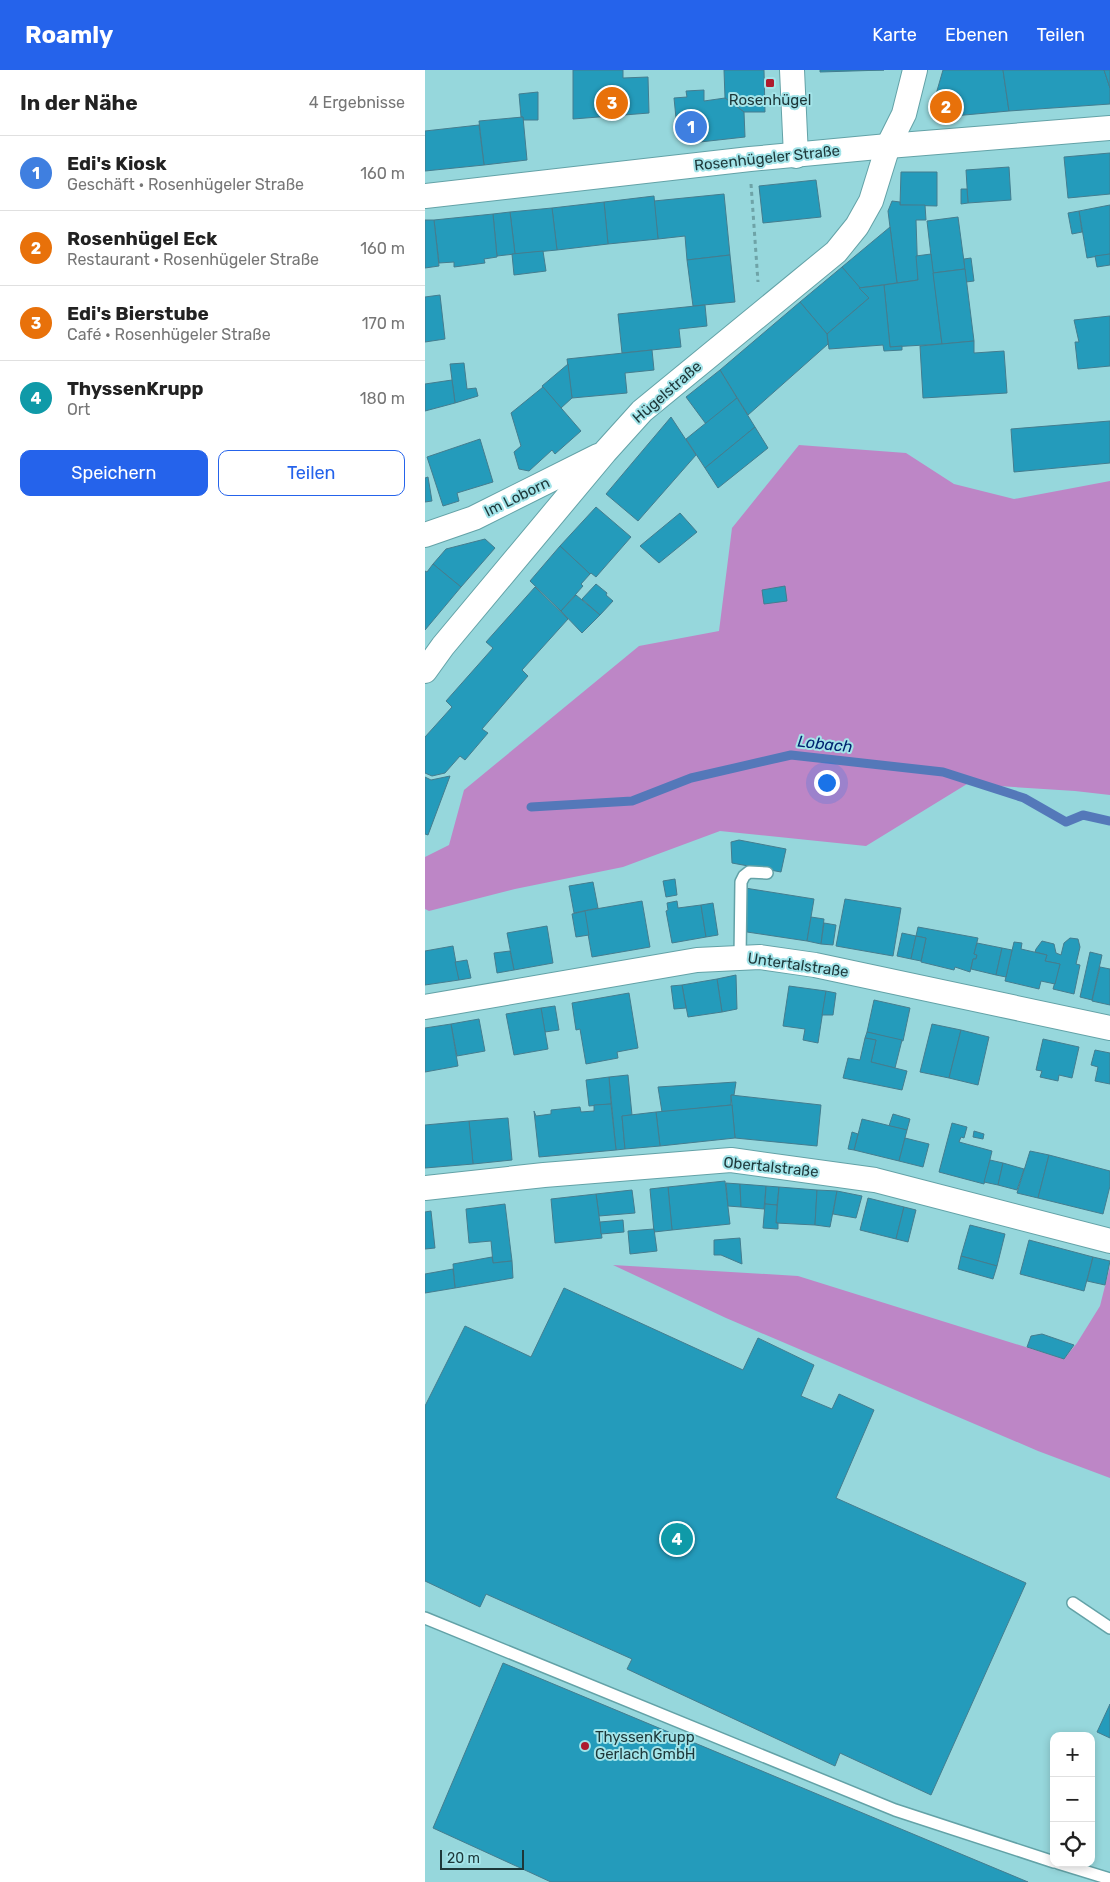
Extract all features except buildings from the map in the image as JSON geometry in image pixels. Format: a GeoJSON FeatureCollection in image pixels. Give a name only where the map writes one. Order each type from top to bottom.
{"type":"FeatureCollection","features":[{"type":"Feature","properties":{"kind":"street"},"geometry":{"type":"LineString","coordinates":[[792,70],[796,156]]}},
{"type":"Feature","properties":{"kind":"street","name":"Hügelstraße"},"geometry":{"type":"LineString","coordinates":[[425,671],[443,646],[605,452],[642,411],[836,252],[857,226],[871,201],[888,146],[904,114],[915,70]]}},
{"type":"Feature","properties":{"kind":"street","name":"Rosenhügeler Straße"},"geometry":{"type":"LineString","coordinates":[[425,196],[750,159],[1110,128]]}},
{"type":"Feature","properties":{"kind":"street","name":"Im Loborn"},"geometry":{"type":"LineString","coordinates":[[425,535],[474,518],[605,452]]}},
{"type":"Feature","properties":{"kind":"street","name":"Untertalstraße"},"geometry":{"type":"LineString","coordinates":[[425,1007],[697,960],[760,957],[815,965],[1110,1028]]}},
{"type":"Feature","properties":{"kind":"street","name":"Obertalstraße"},"geometry":{"type":"LineString","coordinates":[[425,1188],[544,1175],[731,1160],[875,1180],[1110,1241]]}},
{"type":"Feature","properties":{"kind":"lane"},"geometry":{"type":"LineString","coordinates":[[740,957],[741,882],[749,872],[767,873]]}},
{"type":"Feature","properties":{"kind":"lane"},"geometry":{"type":"LineString","coordinates":[[1073,1603],[1110,1628]]}},
{"type":"Feature","properties":{"kind":"lane"},"geometry":{"type":"LineString","coordinates":[[425,1618],[895,1810],[1050,1861]]}},
{"type":"Feature","properties":{"kind":"lane"},"geometry":{"type":"LineString","coordinates":[[1072,1867],[1110,1878]]}},
{"type":"Feature","properties":{"kind":"path"},"geometry":{"type":"LineString","coordinates":[[750,159],[760,313]]}},
{"type":"Feature","properties":{"kind":"shaded area"},"geometry":{"type":"Polygon","coordinates":[[[799,445],[906,453],[954,484],[1014,499],[1110,481],[1110,795],[967,784],[866,846],[720,831],[623,867],[515,889],[429,911],[425,909],[425,857],[449,845],[464,790],[639,646],[719,631],[732,528],[799,445]]]}},
{"type":"Feature","properties":{"kind":"shaded area"},"geometry":{"type":"Polygon","coordinates":[[[613,1265],[798,1276],[1064,1359],[1077,1343],[1100,1306],[1110,1266],[1110,1478],[1038,1451],[726,1318],[613,1265]]]}},
{"type":"Feature","properties":{"kind":"waterway","name":"Lobach"},"geometry":{"type":"LineString","coordinates":[[531,807],[632,801],[691,778],[791,755],[943,772],[1024,798],[1066,822],[1083,815],[1110,821]]}},
{"type":"Feature","properties":{"kind":"place","name":"Rosenhügel"},"geometry":{"type":"Point","coordinates":[770,83]}},
{"type":"Feature","properties":{"kind":"place","name":"Edi's Bierstube"},"geometry":{"type":"Point","coordinates":[612,103]}},
{"type":"Feature","properties":{"kind":"place","name":"Rosenhügel Eck"},"geometry":{"type":"Point","coordinates":[946,107]}},
{"type":"Feature","properties":{"kind":"place","name":"Edi's Kiosk"},"geometry":{"type":"Point","coordinates":[691,127]}},
{"type":"Feature","properties":{"kind":"place","name":"ThyssenKrupp"},"geometry":{"type":"Point","coordinates":[677,1539]}},
{"type":"Feature","properties":{"kind":"place","name":"ThyssenKrupp Gerlach GmbH"},"geometry":{"type":"Point","coordinates":[585,1746]}}]}
